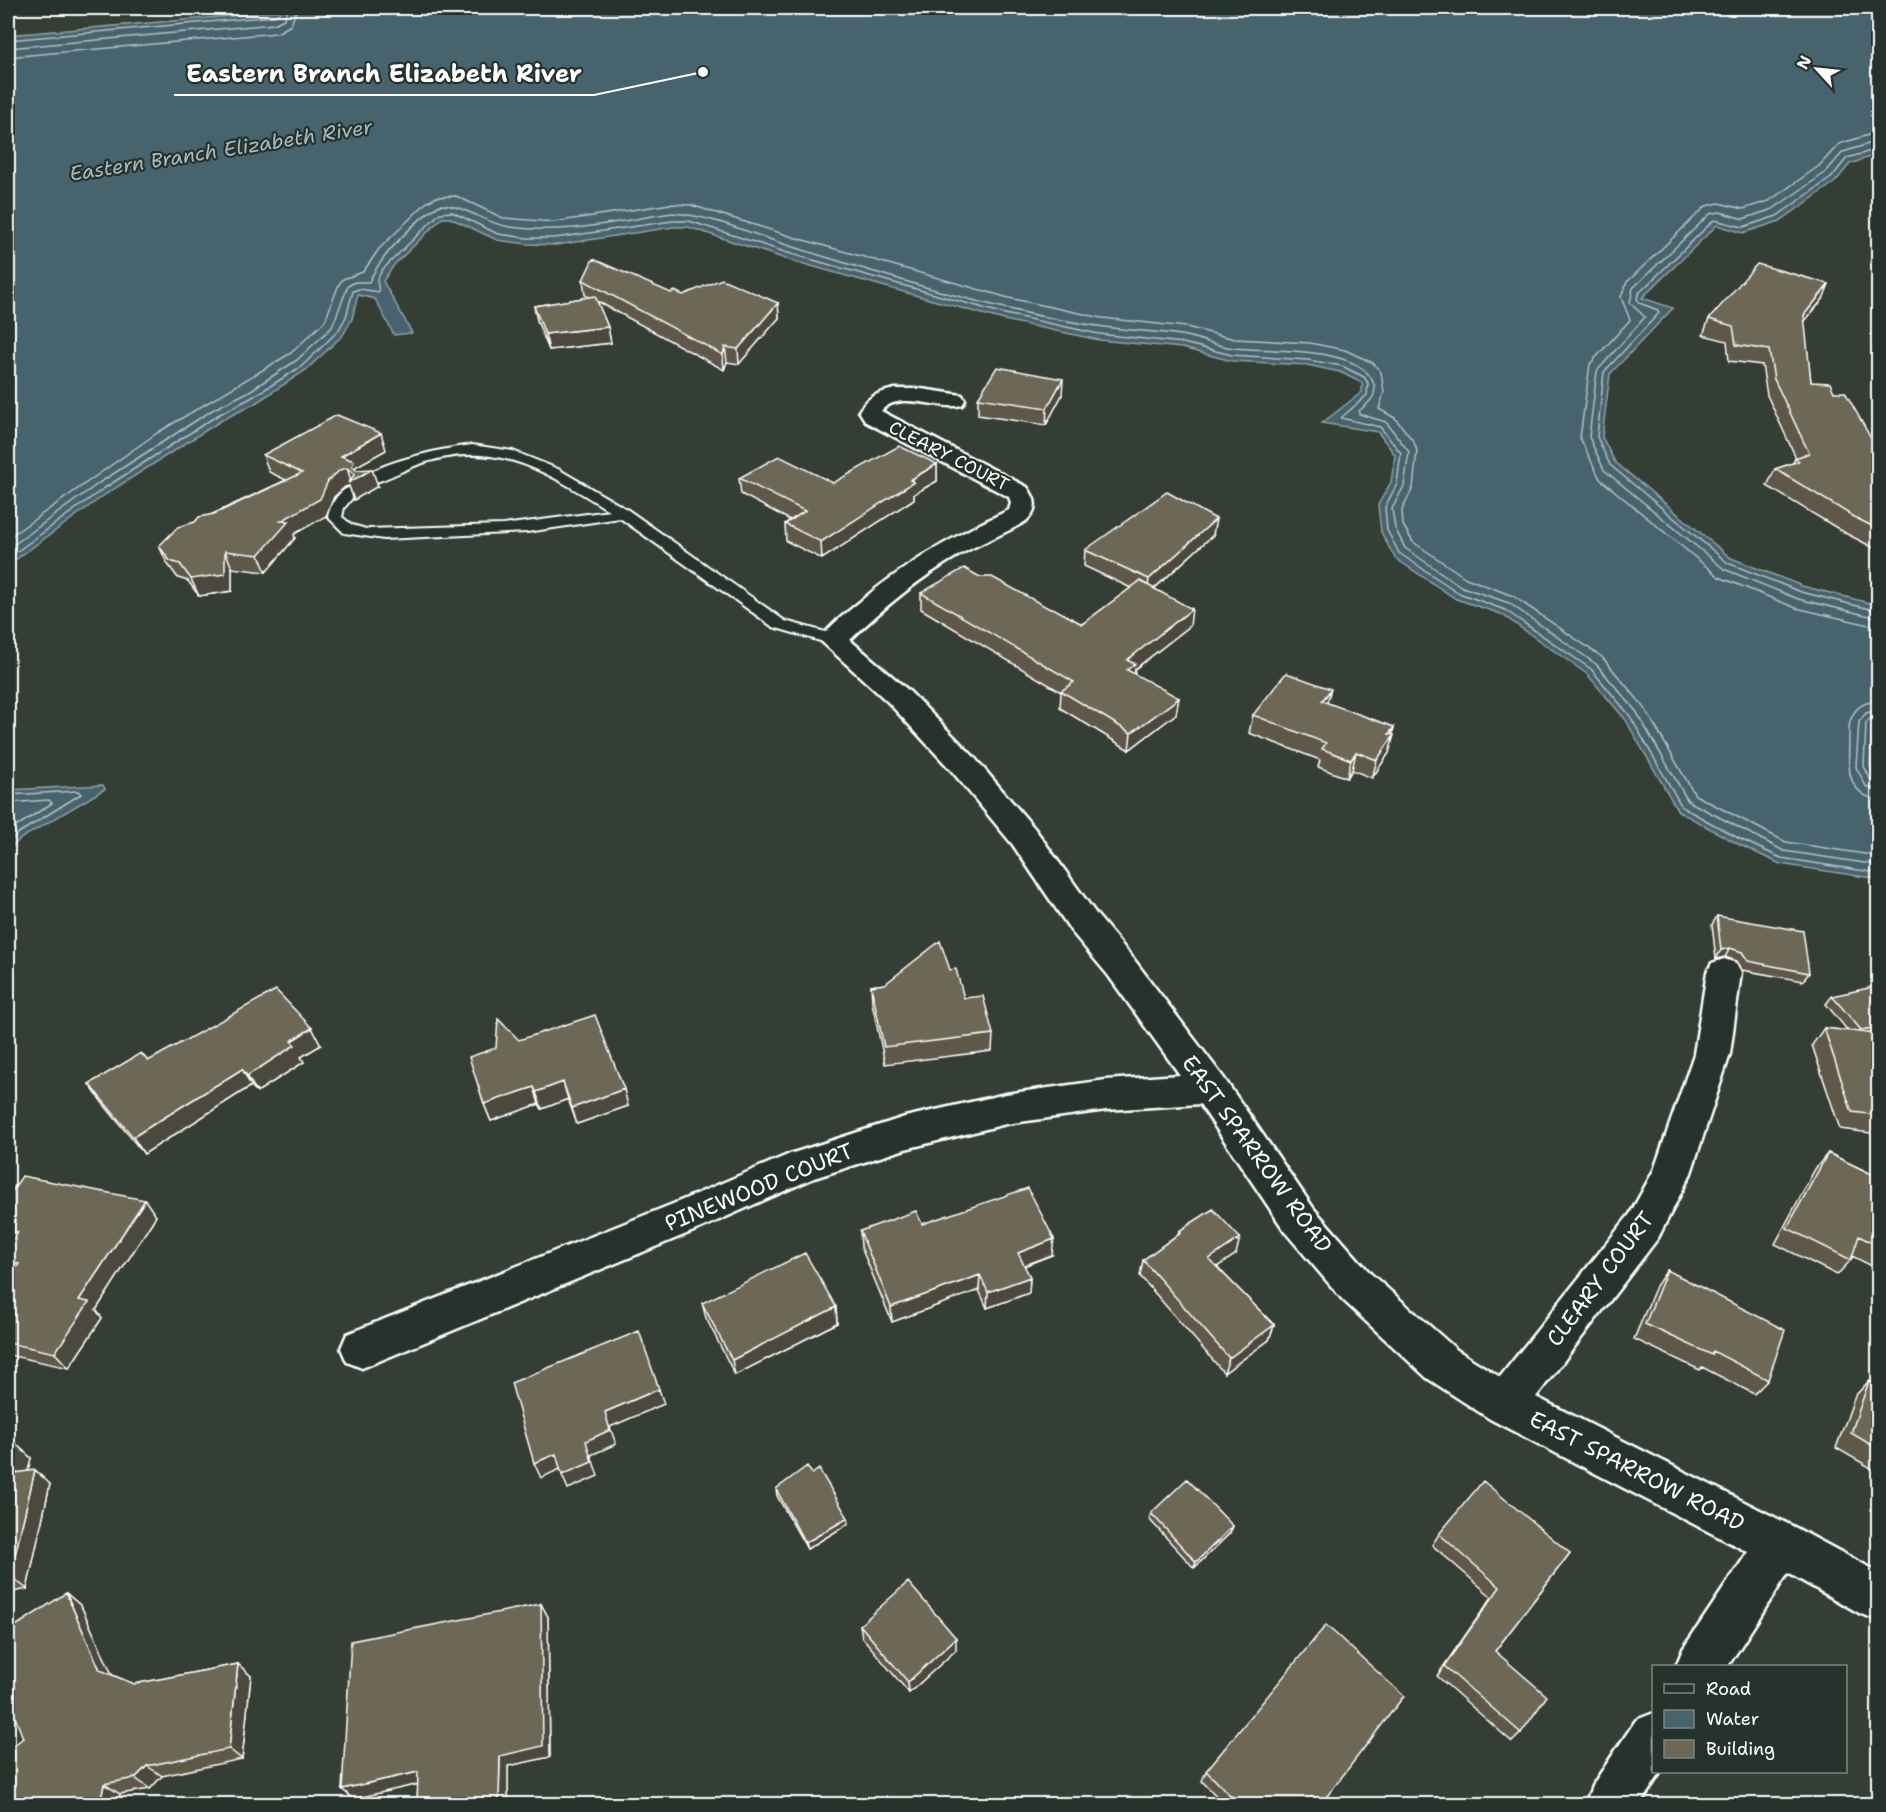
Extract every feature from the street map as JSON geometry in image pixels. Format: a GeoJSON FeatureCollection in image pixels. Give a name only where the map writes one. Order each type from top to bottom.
{"type":"FeatureCollection","features":[{"type":"Feature","properties":{"kind":"street","name":"CLEARY COURT"},"geometry":{"type":"LineString","coordinates":[[834,640],[872,604],[914,572],[949,549],[1018,515],[1024,507],[1024,500],[1018,492],[874,417],[870,411],[872,404],[882,398],[897,395],[954,400]]}},
{"type":"Feature","properties":{"kind":"street","name":"EAST SPARROW ROAD"},"geometry":{"type":"LineString","coordinates":[[834,640],[899,697],[962,762],[1024,837],[1084,923],[1120,966],[1210,1088],[1300,1221],[1357,1287],[1442,1364],[1506,1404],[1780,1544],[1878,1597]]}},
{"type":"Feature","properties":{"kind":"street","name":"CLEARY COURT"},"geometry":{"type":"LineString","coordinates":[[1506,1404],[1644,1226],[1672,1173],[1712,1054],[1724,972]]}},
{"type":"Feature","properties":{"kind":"street","name":"PINEWOOD COURT"},"geometry":{"type":"LineString","coordinates":[[362,1348],[687,1216],[804,1165],[905,1133],[1017,1108],[1106,1095],[1210,1088]]}},
{"type":"Feature","properties":{"kind":"street"},"geometry":{"type":"LineString","coordinates":[[1701,1665],[1780,1544]]}},
{"type":"Feature","properties":{"kind":"street"},"geometry":{"type":"LineString","coordinates":[[1611,1804],[1652,1740]]}},
{"type":"Feature","properties":{"kind":"lane"},"geometry":{"type":"LineString","coordinates":[[366,481],[402,464],[434,455],[489,451],[507,453],[587,491],[623,513],[779,624],[834,640]]}},
{"type":"Feature","properties":{"kind":"lane"},"geometry":{"type":"LineString","coordinates":[[351,491],[337,507],[335,517],[342,527],[355,532],[385,534],[454,532],[583,521],[623,513]]}},
{"type":"Feature","properties":{"kind":"water"},"geometry":{"type":"Polygon","coordinates":[[[297,8],[1878,8],[1878,154],[1850,164],[1835,182],[1780,221],[1743,233],[1717,225],[1642,298],[1673,308],[1610,374],[1602,437],[1615,462],[1731,558],[1802,586],[1878,605],[1878,724],[1872,725],[1870,766],[1878,782],[1878,879],[1780,864],[1678,811],[1625,719],[1587,674],[1501,614],[1456,599],[1395,558],[1381,532],[1378,505],[1391,482],[1395,455],[1378,432],[1322,423],[1362,392],[1362,383],[1340,372],[1307,365],[1232,361],[1182,348],[1099,340],[1004,320],[786,259],[688,227],[673,227],[556,245],[527,244],[497,240],[450,218],[442,218],[394,265],[383,281],[412,333],[394,335],[375,299],[358,295],[352,319],[343,335],[306,370],[106,494],[8,565],[8,35],[297,8]]]}},
{"type":"Feature","properties":{"kind":"water"},"geometry":{"type":"Polygon","coordinates":[[[103,785],[105,789],[20,839],[8,851],[8,790],[103,785]]]}},
{"type":"Feature","properties":{"kind":"building"},"geometry":{"type":"Polygon","coordinates":[[[593,259],[671,293],[675,291],[683,295],[722,279],[778,303],[738,349],[725,347],[723,355],[583,280],[593,259]]]}},
{"type":"Feature","properties":{"kind":"building"},"geometry":{"type":"Polygon","coordinates":[[[1757,264],[1829,284],[1804,315],[1811,382],[1830,383],[1834,392],[1845,392],[1878,451],[1878,529],[1775,469],[1799,461],[1795,458],[1809,453],[1774,379],[1769,350],[1736,345],[1733,326],[1709,319],[1757,264]]]}},
{"type":"Feature","properties":{"kind":"building"},"geometry":{"type":"Polygon","coordinates":[[[595,296],[608,327],[545,334],[534,306],[595,296]]]}},
{"type":"Feature","properties":{"kind":"building"},"geometry":{"type":"Polygon","coordinates":[[[997,367],[1063,379],[1047,408],[978,398],[997,367]]]}},
{"type":"Feature","properties":{"kind":"building"},"geometry":{"type":"Polygon","coordinates":[[[337,415],[381,433],[341,456],[354,461],[352,466],[356,470],[372,469],[348,483],[355,474],[347,468],[340,470],[328,481],[320,499],[281,521],[289,521],[259,555],[225,551],[225,574],[191,579],[180,564],[170,561],[159,546],[178,527],[195,522],[199,517],[214,514],[302,473],[263,455],[337,415]]]}},
{"type":"Feature","properties":{"kind":"building"},"geometry":{"type":"Polygon","coordinates":[[[899,446],[937,464],[910,480],[914,482],[821,542],[785,524],[805,511],[739,478],[779,456],[833,483],[899,446]]]}},
{"type":"Feature","properties":{"kind":"building"},"geometry":{"type":"Polygon","coordinates":[[[1167,492],[1216,519],[1149,579],[1085,550],[1167,492]]]}},
{"type":"Feature","properties":{"kind":"building"},"geometry":{"type":"Polygon","coordinates":[[[964,568],[980,577],[992,577],[1082,624],[1140,581],[1192,609],[1127,660],[1135,664],[1127,670],[1179,698],[1131,733],[1061,691],[1074,682],[921,593],[964,568]]]}},
{"type":"Feature","properties":{"kind":"building"},"geometry":{"type":"Polygon","coordinates":[[[1286,673],[1331,689],[1322,701],[1394,727],[1389,734],[1394,735],[1377,760],[1356,752],[1351,760],[1322,749],[1326,743],[1253,715],[1286,673]]]}},
{"type":"Feature","properties":{"kind":"building"},"geometry":{"type":"Polygon","coordinates":[[[1717,916],[1803,931],[1809,973],[1748,961],[1742,952],[1730,948],[1721,950],[1717,916]]]}},
{"type":"Feature","properties":{"kind":"building"},"geometry":{"type":"Polygon","coordinates":[[[940,941],[950,970],[956,969],[964,998],[983,996],[993,1034],[884,1047],[871,986],[885,984],[940,941]]]}},
{"type":"Feature","properties":{"kind":"building"},"geometry":{"type":"Polygon","coordinates":[[[1878,986],[1878,1027],[1861,1030],[1832,996],[1878,986]]]}},
{"type":"Feature","properties":{"kind":"building"},"geometry":{"type":"Polygon","coordinates":[[[276,990],[312,1028],[291,1041],[295,1045],[247,1076],[242,1069],[133,1137],[89,1084],[141,1053],[148,1061],[276,990]]]}},
{"type":"Feature","properties":{"kind":"building"},"geometry":{"type":"Polygon","coordinates":[[[595,1015],[624,1089],[572,1108],[563,1082],[536,1092],[534,1087],[484,1104],[469,1057],[496,1048],[498,1019],[519,1040],[595,1015]]]}},
{"type":"Feature","properties":{"kind":"building"},"geometry":{"type":"Polygon","coordinates":[[[1824,1028],[1878,1034],[1878,1115],[1852,1112],[1824,1028]]]}},
{"type":"Feature","properties":{"kind":"building"},"geometry":{"type":"Polygon","coordinates":[[[1828,1153],[1878,1177],[1878,1246],[1859,1236],[1851,1260],[1787,1228],[1828,1153]]]}},
{"type":"Feature","properties":{"kind":"building"},"geometry":{"type":"Polygon","coordinates":[[[22,1176],[145,1200],[79,1300],[89,1302],[55,1353],[8,1343],[8,1280],[19,1264],[8,1261],[8,1246],[18,1232],[8,1230],[8,1197],[22,1176]]]}},
{"type":"Feature","properties":{"kind":"building"},"geometry":{"type":"Polygon","coordinates":[[[1028,1188],[1054,1239],[1018,1253],[1030,1277],[988,1292],[980,1275],[891,1307],[860,1231],[916,1211],[922,1224],[1028,1188]]]}},
{"type":"Feature","properties":{"kind":"building"},"geometry":{"type":"Polygon","coordinates":[[[1213,1209],[1240,1238],[1209,1259],[1274,1325],[1229,1358],[1143,1260],[1181,1232],[1179,1231],[1213,1209]]]}},
{"type":"Feature","properties":{"kind":"building"},"geometry":{"type":"Polygon","coordinates":[[[805,1253],[836,1307],[732,1360],[702,1303],[805,1253]]]}},
{"type":"Feature","properties":{"kind":"building"},"geometry":{"type":"Polygon","coordinates":[[[1667,1270],[1785,1330],[1768,1380],[1713,1351],[1712,1355],[1645,1324],[1667,1270]]]}},
{"type":"Feature","properties":{"kind":"building"},"geometry":{"type":"Polygon","coordinates":[[[639,1331],[659,1389],[605,1412],[610,1430],[586,1441],[592,1462],[562,1475],[556,1454],[534,1463],[511,1383],[639,1331]]]}},
{"type":"Feature","properties":{"kind":"building"},"geometry":{"type":"Polygon","coordinates":[[[1869,1381],[1878,1386],[1878,1449],[1851,1433],[1869,1381]]]}},
{"type":"Feature","properties":{"kind":"building"},"geometry":{"type":"Polygon","coordinates":[[[16,1444],[9,1474],[35,1470],[8,1577],[8,1445],[16,1444]]]}},
{"type":"Feature","properties":{"kind":"building"},"geometry":{"type":"Polygon","coordinates":[[[807,1466],[812,1474],[819,1469],[848,1518],[805,1543],[776,1489],[807,1466]]]}},
{"type":"Feature","properties":{"kind":"building"},"geometry":{"type":"Polygon","coordinates":[[[1187,1479],[1233,1526],[1196,1562],[1151,1513],[1187,1479]]]}},
{"type":"Feature","properties":{"kind":"building"},"geometry":{"type":"Polygon","coordinates":[[[1483,1481],[1570,1553],[1495,1651],[1547,1696],[1521,1733],[1444,1666],[1500,1587],[1439,1534],[1483,1481]]]}},
{"type":"Feature","properties":{"kind":"building"},"geometry":{"type":"Polygon","coordinates":[[[908,1582],[956,1638],[908,1682],[860,1625],[908,1582]]]}},
{"type":"Feature","properties":{"kind":"building"},"geometry":{"type":"Polygon","coordinates":[[[66,1593],[100,1670],[134,1684],[238,1664],[229,1749],[147,1766],[135,1778],[104,1784],[100,1804],[8,1804],[8,1750],[23,1738],[8,1699],[8,1631],[66,1593]]]}},
{"type":"Feature","properties":{"kind":"building"},"geometry":{"type":"Polygon","coordinates":[[[541,1604],[543,1746],[500,1756],[499,1799],[474,1804],[417,1804],[418,1772],[342,1789],[351,1641],[541,1604]]]}},
{"type":"Feature","properties":{"kind":"building"},"geometry":{"type":"Polygon","coordinates":[[[1326,1625],[1404,1696],[1321,1804],[1239,1804],[1206,1771],[1326,1625]]]}},
{"type":"Feature","properties":{"kind":"building"},"geometry":{"type":"Polygon","coordinates":[[[749,1797],[755,1804],[741,1804],[749,1797]]]}},
{"type":"Feature","properties":{"kind":"place","name":"Eastern Branch Elizabeth River"},"geometry":{"type":"Point","coordinates":[703,72]}}]}
